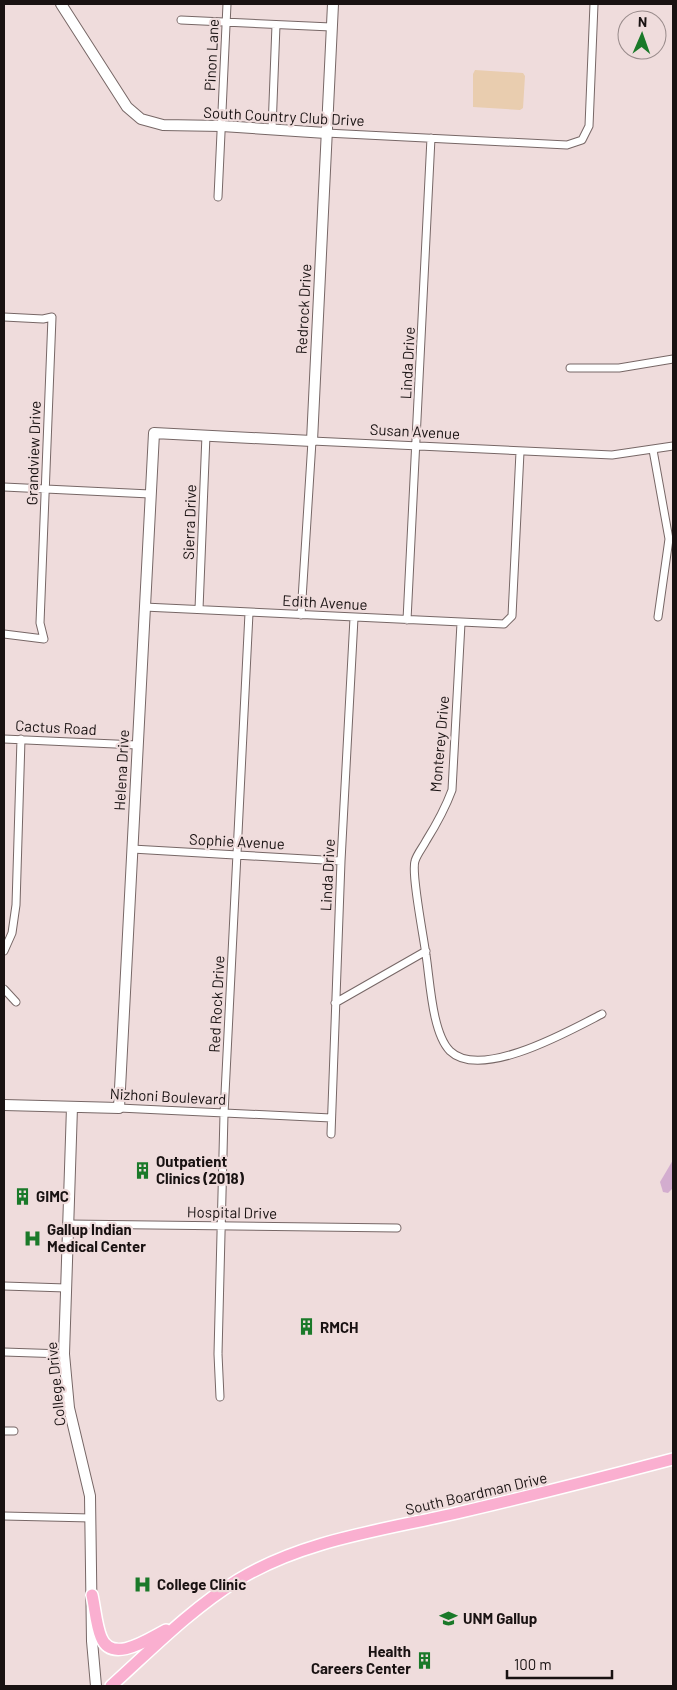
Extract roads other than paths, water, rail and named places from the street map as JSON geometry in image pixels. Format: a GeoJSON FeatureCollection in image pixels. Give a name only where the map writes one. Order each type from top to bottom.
{"type":"FeatureCollection","features":[{"type":"Feature","properties":{"kind":"main road","name":"South Country Club Drive"},"geometry":{"type":"LineString","coordinates":[[62,4],[127,107],[141,119],[163,125],[222,126],[326,133]]}},
{"type":"Feature","properties":{"kind":"main road","name":"Redrock Drive"},"geometry":{"type":"LineString","coordinates":[[312,441],[332,4]]}},
{"type":"Feature","properties":{"kind":"main road","name":"Susan Avenue"},"geometry":{"type":"LineString","coordinates":[[154,433],[312,441]]}},
{"type":"Feature","properties":{"kind":"main road","name":"Helena Drive"},"geometry":{"type":"LineString","coordinates":[[119,1108],[154,433]]}},
{"type":"Feature","properties":{"kind":"main road","name":"Nizhoni Boulevard"},"geometry":{"type":"LineString","coordinates":[[4,1105],[119,1108]]}},
{"type":"Feature","properties":{"kind":"main road","name":"College Drive"},"geometry":{"type":"LineString","coordinates":[[72,1107],[64,1354],[69,1408],[90,1496],[92,1641],[96,1686]]}},
{"type":"Feature","properties":{"kind":"main road","name":"South Boardman Drive"},"geometry":{"type":"LineString","coordinates":[[179,1624],[197,1608],[239,1579],[286,1556],[345,1538],[498,1504],[673,1459]]}},
{"type":"Feature","properties":{"kind":"main road"},"geometry":{"type":"LineString","coordinates":[[92,1595],[102,1639],[113,1648],[124,1651],[179,1624]]}},
{"type":"Feature","properties":{"kind":"main road"},"geometry":{"type":"LineString","coordinates":[[111,1686],[179,1624]]}},
{"type":"Feature","properties":{"kind":"street","name":"Pinon Lane"},"geometry":{"type":"LineString","coordinates":[[218,197],[227,4]]}},
{"type":"Feature","properties":{"kind":"street","name":"South Country Club Drive"},"geometry":{"type":"LineString","coordinates":[[326,133],[567,145],[582,140],[589,126],[594,4]]}},
{"type":"Feature","properties":{"kind":"street"},"geometry":{"type":"LineString","coordinates":[[181,20],[331,27]]}},
{"type":"Feature","properties":{"kind":"street"},"geometry":{"type":"LineString","coordinates":[[272,129],[276,25]]}},
{"type":"Feature","properties":{"kind":"street","name":"Linda Drive"},"geometry":{"type":"LineString","coordinates":[[406,620],[417,446],[432,138]]}},
{"type":"Feature","properties":{"kind":"street","name":"Grandview Drive"},"geometry":{"type":"LineString","coordinates":[[4,317],[43,319],[52,317],[40,623],[44,639],[4,634]]}},
{"type":"Feature","properties":{"kind":"street"},"geometry":{"type":"LineString","coordinates":[[570,368],[619,368],[673,359]]}},
{"type":"Feature","properties":{"kind":"street","name":"Sierra Drive"},"geometry":{"type":"LineString","coordinates":[[199,609],[206,436]]}},
{"type":"Feature","properties":{"kind":"street","name":"Susan Avenue"},"geometry":{"type":"LineString","coordinates":[[312,441],[612,455],[673,446]]}},
{"type":"Feature","properties":{"kind":"street","name":"Redrock Drive"},"geometry":{"type":"LineString","coordinates":[[301,615],[312,441]]}},
{"type":"Feature","properties":{"kind":"street"},"geometry":{"type":"LineString","coordinates":[[653,450],[669,539],[658,617]]}},
{"type":"Feature","properties":{"kind":"street","name":"Edith Avenue"},"geometry":{"type":"LineString","coordinates":[[144,607],[504,624],[512,616],[520,452]]}},
{"type":"Feature","properties":{"kind":"street"},"geometry":{"type":"LineString","coordinates":[[4,487],[150,494]]}},
{"type":"Feature","properties":{"kind":"street","name":"Red Rock Drive"},"geometry":{"type":"LineString","coordinates":[[220,1398],[218,1354],[224,1114],[249,613]]}},
{"type":"Feature","properties":{"kind":"street","name":"Linda Drive"},"geometry":{"type":"LineString","coordinates":[[331,1134],[341,861],[354,618]]}},
{"type":"Feature","properties":{"kind":"street","name":"Monterey Drive"},"geometry":{"type":"LineString","coordinates":[[461,623],[452,790],[446,808],[414,862],[440,1036],[449,1050],[459,1057],[479,1061],[498,1058],[542,1044],[602,1014]]}},
{"type":"Feature","properties":{"kind":"street","name":"Cactus Road"},"geometry":{"type":"LineString","coordinates":[[4,738],[137,745]]}},
{"type":"Feature","properties":{"kind":"street"},"geometry":{"type":"LineString","coordinates":[[4,951],[12,933],[16,905],[22,739]]}},
{"type":"Feature","properties":{"kind":"street","name":"Sophie Avenue"},"geometry":{"type":"LineString","coordinates":[[132,848],[341,861]]}},
{"type":"Feature","properties":{"kind":"street"},"geometry":{"type":"LineString","coordinates":[[335,1003],[426,951]]}},
{"type":"Feature","properties":{"kind":"street"},"geometry":{"type":"LineString","coordinates":[[4,990],[16,1002]]}},
{"type":"Feature","properties":{"kind":"street","name":"Nizhoni Boulevard"},"geometry":{"type":"LineString","coordinates":[[119,1108],[331,1118]]}},
{"type":"Feature","properties":{"kind":"street","name":"Hospital Drive"},"geometry":{"type":"LineString","coordinates":[[68,1224],[397,1228]]}},
{"type":"Feature","properties":{"kind":"street"},"geometry":{"type":"LineString","coordinates":[[4,1286],[66,1288]]}},
{"type":"Feature","properties":{"kind":"street"},"geometry":{"type":"LineString","coordinates":[[4,1352],[64,1354]]}},
{"type":"Feature","properties":{"kind":"street"},"geometry":{"type":"LineString","coordinates":[[4,1431],[14,1431]]}},
{"type":"Feature","properties":{"kind":"street"},"geometry":{"type":"LineString","coordinates":[[4,1516],[91,1518]]}},
{"type":"Feature","properties":{"kind":"place","name":"Outpatient Clinics (2018)"},"geometry":{"type":"Point","coordinates":[142,1170]}},
{"type":"Feature","properties":{"kind":"place","name":"GIMC"},"geometry":{"type":"Point","coordinates":[22,1196]}},
{"type":"Feature","properties":{"kind":"place","name":"Gallup Indian Medical Center"},"geometry":{"type":"Point","coordinates":[33,1238]}},
{"type":"Feature","properties":{"kind":"place","name":"RMCH"},"geometry":{"type":"Point","coordinates":[306,1327]}},
{"type":"Feature","properties":{"kind":"place","name":"College Clinic"},"geometry":{"type":"Point","coordinates":[143,1584]}},
{"type":"Feature","properties":{"kind":"place","name":"UNM Gallup"},"geometry":{"type":"Point","coordinates":[449,1618]}},
{"type":"Feature","properties":{"kind":"place","name":"Health Careers Center"},"geometry":{"type":"Point","coordinates":[425,1660]}}]}
